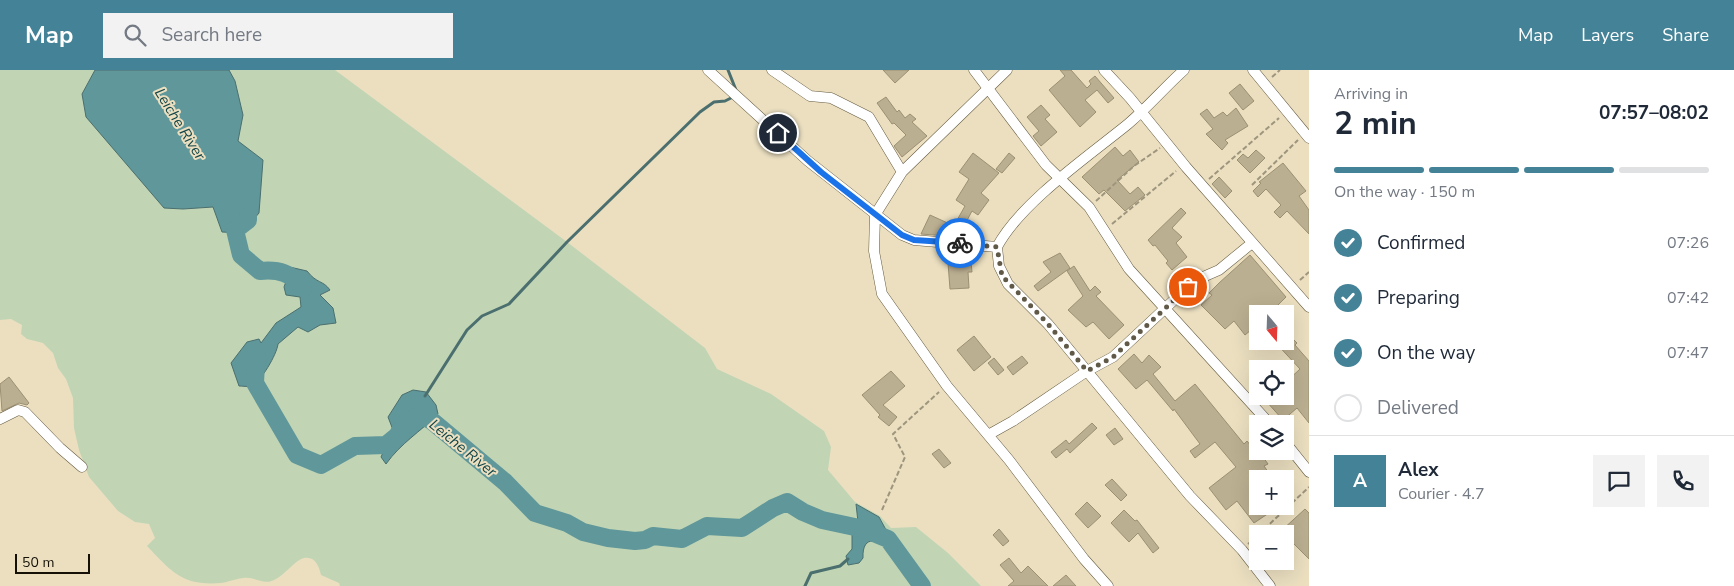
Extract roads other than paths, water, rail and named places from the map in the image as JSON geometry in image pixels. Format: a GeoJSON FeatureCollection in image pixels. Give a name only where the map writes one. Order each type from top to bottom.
{"type":"FeatureCollection","features":[{"type":"Feature","properties":{"kind":"street"},"geometry":{"type":"LineString","coordinates":[[708,70],[808,161],[902,235],[914,240],[997,247]]}},
{"type":"Feature","properties":{"kind":"street"},"geometry":{"type":"LineString","coordinates":[[772,70],[810,96],[831,98],[869,117],[902,172]]}},
{"type":"Feature","properties":{"kind":"street"},"geometry":{"type":"LineString","coordinates":[[974,70],[1034,150],[1088,207],[1129,269],[1262,415]]}},
{"type":"Feature","properties":{"kind":"street"},"geometry":{"type":"LineString","coordinates":[[1007,70],[902,172],[875,215],[874,251],[882,294],[947,386],[988,434],[1084,559],[1108,586]]}},
{"type":"Feature","properties":{"kind":"street"},"geometry":{"type":"LineString","coordinates":[[1104,70],[1142,111],[1184,164],[1309,307]]}},
{"type":"Feature","properties":{"kind":"street"},"geometry":{"type":"LineString","coordinates":[[1184,70],[1142,111],[1060,179],[1021,216],[997,247],[1002,276],[1048,324],[1190,496],[1242,550],[1270,586]]}},
{"type":"Feature","properties":{"kind":"street"},"geometry":{"type":"LineString","coordinates":[[1253,70],[1307,136]]}},
{"type":"Feature","properties":{"kind":"street"},"geometry":{"type":"LineString","coordinates":[[988,434],[1012,421],[1087,371],[1113,357],[1188,287],[1203,277],[1219,270],[1252,243]]}},
{"type":"Feature","properties":{"kind":"street"},"geometry":{"type":"LineString","coordinates":[[0,419],[18,410],[25,412],[60,448],[82,467]]}},
{"type":"Feature","properties":{"kind":"street"},"geometry":{"type":"LineString","coordinates":[[1294,453],[1309,472]]}},
{"type":"Feature","properties":{"kind":"water"},"geometry":{"type":"Polygon","coordinates":[[[95,70],[229,70],[235,81],[243,115],[238,141],[263,160],[259,213],[242,233],[222,232],[213,207],[164,208],[86,117],[82,94],[95,70]]]}},
{"type":"Feature","properties":{"kind":"water"},"geometry":{"type":"Polygon","coordinates":[[[281,265],[307,271],[330,290],[320,295],[333,308],[336,323],[320,325],[308,332],[298,327],[278,344],[272,361],[264,374],[255,383],[251,386],[239,386],[231,363],[247,342],[259,339],[261,343],[276,323],[301,307],[300,297],[286,295],[284,287],[288,276],[281,265]]]}},
{"type":"Feature","properties":{"kind":"water"},"geometry":{"type":"Polygon","coordinates":[[[413,390],[426,392],[436,405],[438,414],[404,444],[386,464],[381,457],[393,430],[388,417],[402,395],[413,390]]]}},
{"type":"Feature","properties":{"kind":"water"},"geometry":{"type":"Polygon","coordinates":[[[856,504],[879,517],[896,548],[892,551],[877,542],[869,542],[865,545],[863,558],[859,563],[848,565],[846,556],[852,549],[852,528],[858,522],[856,504]]]}},
{"type":"Feature","properties":{"kind":"waterway"},"geometry":{"type":"LineString","coordinates":[[728,70],[736,90]]}},
{"type":"Feature","properties":{"kind":"waterway"},"geometry":{"type":"LineString","coordinates":[[425,396],[467,330],[482,316],[509,304],[567,242],[700,112],[714,102],[725,101],[733,97]]}},
{"type":"Feature","properties":{"kind":"waterway","name":"Leiche River"},"geometry":{"type":"LineString","coordinates":[[248,217],[248,220],[235,230],[241,255],[260,271],[284,273],[303,288]]}},
{"type":"Feature","properties":{"kind":"waterway","name":"Leiche River"},"geometry":{"type":"LineString","coordinates":[[258,359],[255,383],[297,455],[321,465],[355,446],[386,445],[397,436],[405,423],[420,415],[432,421],[505,482],[535,513],[567,523],[583,532],[608,538],[635,541],[645,540],[653,536],[682,539],[707,526],[742,528],[773,508],[787,502],[803,512],[822,520],[864,529],[888,539],[922,586]]}},
{"type":"Feature","properties":{"kind":"waterway"},"geometry":{"type":"LineString","coordinates":[[805,586],[811,573],[840,566],[848,559]]}}]}
